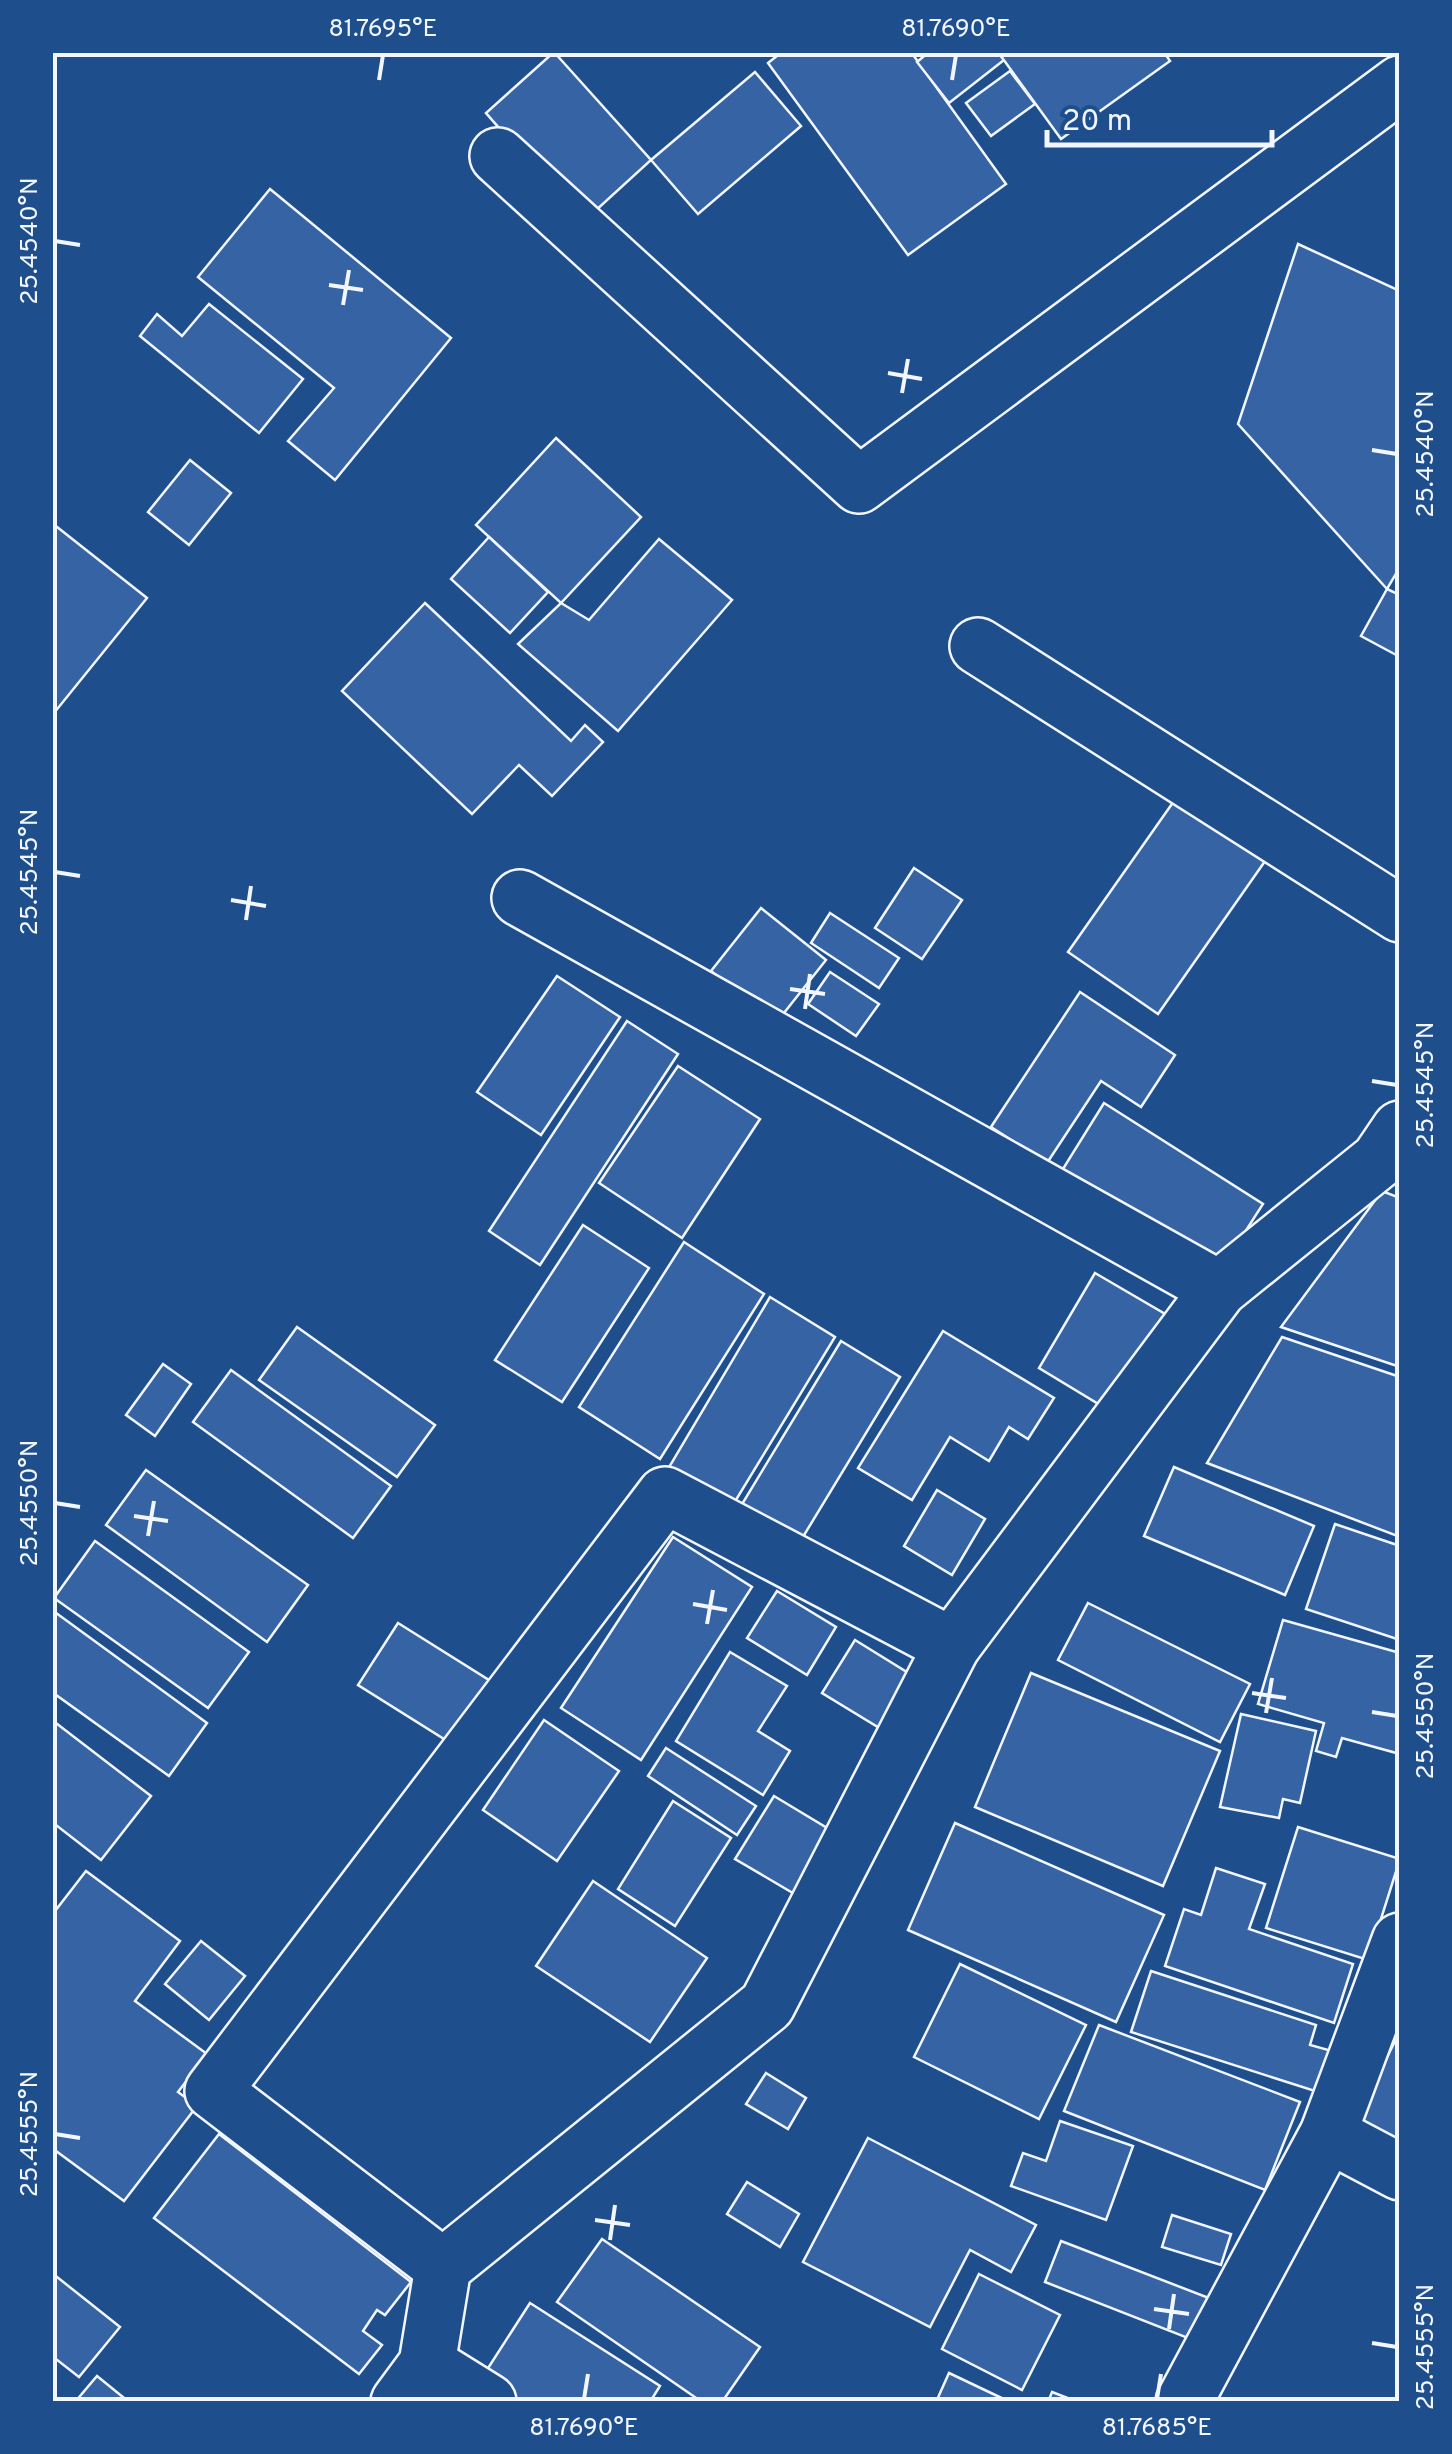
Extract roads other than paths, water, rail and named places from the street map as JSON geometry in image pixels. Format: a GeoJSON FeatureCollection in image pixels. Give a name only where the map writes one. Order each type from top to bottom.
{"type":"FeatureCollection","features":[{"type":"Feature","properties":{"kind":"street"},"geometry":{"type":"LineString","coordinates":[[498,156],[859,485],[1400,84]]}},
{"type":"Feature","properties":{"kind":"street"},"geometry":{"type":"LineString","coordinates":[[978,646],[1400,914]]}},
{"type":"Feature","properties":{"kind":"street"},"geometry":{"type":"LineString","coordinates":[[520,898],[1218,1289]]}},
{"type":"Feature","properties":{"kind":"street"},"geometry":{"type":"LineString","coordinates":[[488,2402],[413,2383],[443,2266],[767,2005],[952,1646],[1218,1289],[1393,1152]]}},
{"type":"Feature","properties":{"kind":"street"},"geometry":{"type":"LineString","coordinates":[[443,2266],[213,2091],[664,1495],[952,1646]]}},
{"type":"Feature","properties":{"kind":"street"},"geometry":{"type":"LineString","coordinates":[[1184,2402],[1328,2134],[1400,1941]]}},
{"type":"Feature","properties":{"kind":"street"},"geometry":{"type":"LineString","coordinates":[[1328,2134],[1400,2172]]}}]}
